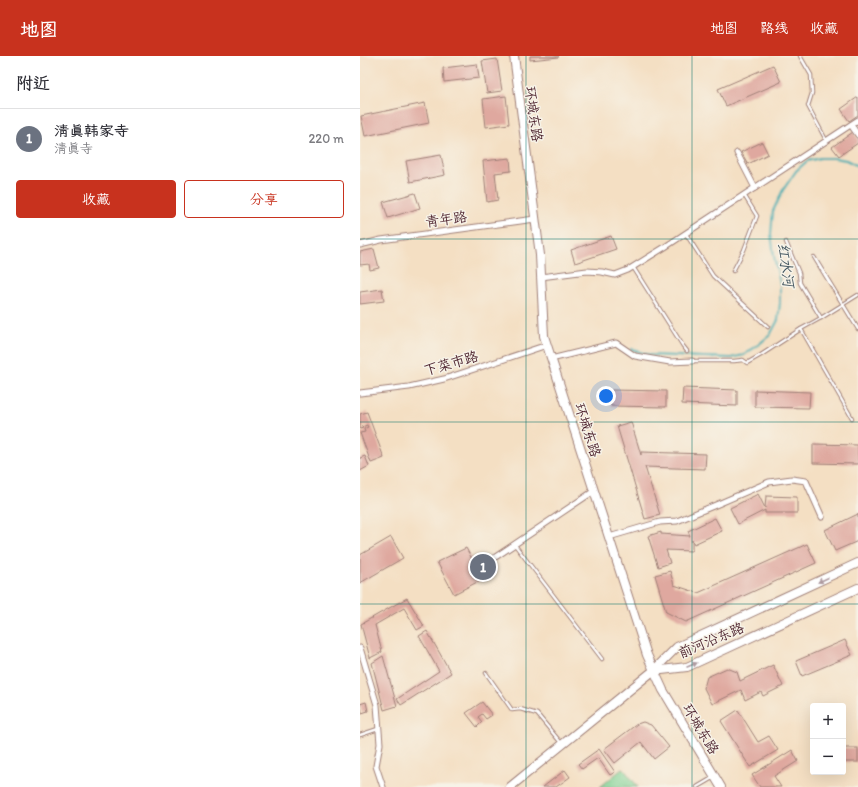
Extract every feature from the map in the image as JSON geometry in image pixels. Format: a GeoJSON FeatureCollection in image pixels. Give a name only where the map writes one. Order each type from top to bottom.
{"type":"FeatureCollection","features":[{"type":"Feature","properties":{"kind":"main road","name":"环城东路"},"geometry":{"type":"LineString","coordinates":[[514,56],[540,255],[544,336],[653,671],[721,787]]}},
{"type":"Feature","properties":{"kind":"main road"},"geometry":{"type":"LineString","coordinates":[[510,787],[653,671],[678,647],[858,564]]}},
{"type":"Feature","properties":{"kind":"main road","name":"前河沿东路"},"geometry":{"type":"LineString","coordinates":[[653,671],[687,668],[858,588]]}},
{"type":"Feature","properties":{"kind":"street"},"geometry":{"type":"LineString","coordinates":[[541,277],[588,271],[615,275],[633,266],[686,233],[858,120]]}},
{"type":"Feature","properties":{"kind":"street"},"geometry":{"type":"LineString","coordinates":[[851,125],[858,134]]}},
{"type":"Feature","properties":{"kind":"street"},"geometry":{"type":"LineString","coordinates":[[737,153],[755,188]]}},
{"type":"Feature","properties":{"kind":"street","name":"青年路"},"geometry":{"type":"LineString","coordinates":[[360,245],[381,240],[535,219]]}},
{"type":"Feature","properties":{"kind":"street"},"geometry":{"type":"LineString","coordinates":[[551,359],[616,343],[634,356],[670,362],[692,361]]}},
{"type":"Feature","properties":{"kind":"street","name":"下菜市路"},"geometry":{"type":"LineString","coordinates":[[360,393],[408,387],[444,379],[547,345]]}},
{"type":"Feature","properties":{"kind":"street"},"geometry":{"type":"LineString","coordinates":[[609,538],[660,522],[677,521],[769,482],[792,479],[806,481],[822,517]]}},
{"type":"Feature","properties":{"kind":"street"},"geometry":{"type":"LineString","coordinates":[[491,560],[594,491]]}},
{"type":"Feature","properties":{"kind":"street"},"geometry":{"type":"LineString","coordinates":[[360,648],[377,704],[380,744],[376,766],[383,787]]}},
{"type":"Feature","properties":{"kind":"lane"},"geometry":{"type":"LineString","coordinates":[[800,56],[811,75],[812,93],[808,106],[827,141]]}},
{"type":"Feature","properties":{"kind":"lane"},"geometry":{"type":"LineString","coordinates":[[733,271],[744,250],[757,216],[744,195]]}},
{"type":"Feature","properties":{"kind":"lane"},"geometry":{"type":"LineString","coordinates":[[686,233],[713,276],[768,327]]}},
{"type":"Feature","properties":{"kind":"lane"},"geometry":{"type":"LineString","coordinates":[[786,242],[799,273],[800,283],[821,318]]}},
{"type":"Feature","properties":{"kind":"lane"},"geometry":{"type":"LineString","coordinates":[[814,257],[858,329]]}},
{"type":"Feature","properties":{"kind":"lane"},"geometry":{"type":"LineString","coordinates":[[633,266],[687,351]]}},
{"type":"Feature","properties":{"kind":"lane"},"geometry":{"type":"LineString","coordinates":[[692,361],[743,360],[747,363],[858,295]]}},
{"type":"Feature","properties":{"kind":"lane"},"geometry":{"type":"LineString","coordinates":[[801,329],[852,418]]}},
{"type":"Feature","properties":{"kind":"lane"},"geometry":{"type":"LineString","coordinates":[[515,544],[602,659]]}},
{"type":"Feature","properties":{"kind":"lane"},"geometry":{"type":"LineString","coordinates":[[486,673],[512,710],[520,708],[537,714],[562,744]]}},
{"type":"Feature","properties":{"kind":"lane"},"geometry":{"type":"LineString","coordinates":[[360,735],[379,728]]}},
{"type":"Feature","properties":{"kind":"lane"},"geometry":{"type":"LineString","coordinates":[[697,787],[715,776]]}},
{"type":"Feature","properties":{"kind":"green space"},"geometry":{"type":"Polygon","coordinates":[[[623,768],[638,787],[600,787],[623,768]]]}},
{"type":"Feature","properties":{"kind":"building"},"geometry":{"type":"Polygon","coordinates":[[[530,56],[558,56],[559,57],[530,60],[530,56]]]}},
{"type":"Feature","properties":{"kind":"building"},"geometry":{"type":"Polygon","coordinates":[[[497,59],[502,91],[487,93],[482,61],[497,59]]]}},
{"type":"Feature","properties":{"kind":"building"},"geometry":{"type":"Polygon","coordinates":[[[477,64],[479,78],[444,82],[443,68],[477,64]]]}},
{"type":"Feature","properties":{"kind":"building"},"geometry":{"type":"Polygon","coordinates":[[[773,65],[781,82],[726,106],[718,89],[773,65]]]}},
{"type":"Feature","properties":{"kind":"building"},"geometry":{"type":"Polygon","coordinates":[[[506,96],[509,124],[486,127],[483,99],[506,96]]]}},
{"type":"Feature","properties":{"kind":"building"},"geometry":{"type":"Polygon","coordinates":[[[858,97],[858,115],[849,121],[841,109],[858,97]]]}},
{"type":"Feature","properties":{"kind":"building"},"geometry":{"type":"Polygon","coordinates":[[[425,103],[429,123],[365,136],[361,116],[425,103]]]}},
{"type":"Feature","properties":{"kind":"building"},"geometry":{"type":"Polygon","coordinates":[[[853,132],[858,139],[858,143],[839,156],[832,147],[853,132]]]}},
{"type":"Feature","properties":{"kind":"building"},"geometry":{"type":"Polygon","coordinates":[[[762,142],[768,154],[748,164],[741,152],[762,142]]]}},
{"type":"Feature","properties":{"kind":"building"},"geometry":{"type":"Polygon","coordinates":[[[441,155],[445,175],[410,182],[406,161],[441,155]]]}},
{"type":"Feature","properties":{"kind":"building"},"geometry":{"type":"Polygon","coordinates":[[[510,158],[511,171],[495,173],[498,200],[487,202],[483,161],[510,158]]]}},
{"type":"Feature","properties":{"kind":"building"},"geometry":{"type":"Polygon","coordinates":[[[415,193],[420,208],[388,218],[383,202],[415,193]]]}},
{"type":"Feature","properties":{"kind":"building"},"geometry":{"type":"Polygon","coordinates":[[[611,236],[616,249],[575,263],[571,250],[611,236]]]}},
{"type":"Feature","properties":{"kind":"building"},"geometry":{"type":"Polygon","coordinates":[[[374,249],[379,268],[370,270],[369,264],[360,265],[360,252],[374,249]]]}},
{"type":"Feature","properties":{"kind":"building"},"geometry":{"type":"Polygon","coordinates":[[[382,289],[384,301],[360,304],[360,292],[382,289]]]}},
{"type":"Feature","properties":{"kind":"building"},"geometry":{"type":"Polygon","coordinates":[[[683,388],[737,390],[737,406],[682,404],[683,388]]]}},
{"type":"Feature","properties":{"kind":"building"},"geometry":{"type":"Polygon","coordinates":[[[611,390],[666,391],[666,407],[611,406],[611,390]]]}},
{"type":"Feature","properties":{"kind":"building"},"geometry":{"type":"Polygon","coordinates":[[[755,390],[810,392],[809,408],[755,407],[755,390]]]}},
{"type":"Feature","properties":{"kind":"building"},"geometry":{"type":"Polygon","coordinates":[[[367,412],[384,458],[371,463],[360,433],[365,432],[364,429],[368,427],[367,425],[360,429],[360,414],[367,412]]]}},
{"type":"Feature","properties":{"kind":"building"},"geometry":{"type":"Polygon","coordinates":[[[631,422],[641,455],[641,452],[706,454],[705,469],[645,467],[660,515],[645,519],[617,426],[631,422]]]}},
{"type":"Feature","properties":{"kind":"building"},"geometry":{"type":"Polygon","coordinates":[[[813,444],[858,445],[858,464],[813,463],[813,444]]]}},
{"type":"Feature","properties":{"kind":"building"},"geometry":{"type":"Polygon","coordinates":[[[365,456],[369,466],[360,471],[360,458],[365,456]]]}},
{"type":"Feature","properties":{"kind":"building"},"geometry":{"type":"Polygon","coordinates":[[[758,494],[765,508],[766,496],[797,497],[797,513],[765,513],[765,510],[738,524],[730,508],[758,494]]]}},
{"type":"Feature","properties":{"kind":"building"},"geometry":{"type":"Polygon","coordinates":[[[858,514],[858,541],[835,551],[825,530],[858,514]]]}},
{"type":"Feature","properties":{"kind":"building"},"geometry":{"type":"Polygon","coordinates":[[[715,518],[722,531],[694,544],[692,540],[692,551],[666,550],[670,563],[658,567],[648,536],[661,532],[661,534],[690,536],[688,531],[715,518]]]}},
{"type":"Feature","properties":{"kind":"building"},"geometry":{"type":"Polygon","coordinates":[[[391,537],[403,558],[360,583],[360,555],[391,537]]]}},
{"type":"Feature","properties":{"kind":"building"},"geometry":{"type":"Polygon","coordinates":[[[807,544],[816,563],[686,622],[666,612],[655,575],[670,571],[674,585],[698,593],[807,544]]]}},
{"type":"Feature","properties":{"kind":"building"},"geometry":{"type":"Polygon","coordinates":[[[466,548],[483,579],[454,594],[437,562],[466,548]]]}},
{"type":"Feature","properties":{"kind":"building"},"geometry":{"type":"Polygon","coordinates":[[[407,598],[424,626],[417,630],[404,608],[375,625],[382,652],[370,658],[361,624],[407,598]]]}},
{"type":"Feature","properties":{"kind":"building"},"geometry":{"type":"Polygon","coordinates":[[[427,631],[451,673],[401,705],[397,699],[439,671],[419,636],[427,631]]]}},
{"type":"Feature","properties":{"kind":"building"},"geometry":{"type":"Polygon","coordinates":[[[845,640],[852,655],[802,676],[796,661],[845,640]]]}},
{"type":"Feature","properties":{"kind":"building"},"geometry":{"type":"Polygon","coordinates":[[[383,656],[397,706],[384,710],[372,663],[383,656]]]}},
{"type":"Feature","properties":{"kind":"building"},"geometry":{"type":"Polygon","coordinates":[[[773,665],[783,686],[763,696],[761,692],[745,700],[741,690],[712,704],[704,688],[707,677],[727,668],[737,672],[740,681],[773,665]]]}},
{"type":"Feature","properties":{"kind":"building"},"geometry":{"type":"Polygon","coordinates":[[[366,702],[368,711],[362,713],[360,704],[366,702]]]}},
{"type":"Feature","properties":{"kind":"building"},"geometry":{"type":"Polygon","coordinates":[[[482,702],[492,715],[486,719],[482,714],[478,717],[482,722],[477,727],[466,713],[482,702]]]}},
{"type":"Feature","properties":{"kind":"building"},"geometry":{"type":"Polygon","coordinates":[[[738,710],[758,742],[769,736],[778,750],[750,767],[721,721],[738,710]]]}},
{"type":"Feature","properties":{"kind":"building"},"geometry":{"type":"Polygon","coordinates":[[[643,722],[651,725],[669,747],[654,759],[641,742],[615,763],[604,749],[637,724],[643,722]]]}},
{"type":"Feature","properties":{"kind":"building"},"geometry":{"type":"Polygon","coordinates":[[[846,748],[858,748],[858,762],[846,762],[846,748]]]}},
{"type":"Feature","properties":{"kind":"building"},"geometry":{"type":"Polygon","coordinates":[[[599,749],[615,772],[610,775],[598,758],[582,769],[578,764],[599,749]]]}},
{"type":"Feature","properties":{"kind":"building"},"geometry":{"type":"Polygon","coordinates":[[[792,750],[798,761],[774,776],[781,787],[760,787],[752,775],[792,750]]]}},
{"type":"Feature","properties":{"kind":"building"},"geometry":{"type":"Polygon","coordinates":[[[565,770],[570,777],[556,787],[543,787],[565,770]]]}},
{"type":"Feature","properties":{"kind":"waterway","name":"红水河"},"geometry":{"type":"LineString","coordinates":[[631,349],[649,355],[731,358],[744,355],[758,345],[770,335],[778,320],[780,284],[771,234],[773,211],[783,190],[796,171],[807,161],[820,158],[834,158],[846,160],[858,166]]}},
{"type":"Feature","properties":{"kind":"place","name":"清真韩家寺"},"geometry":{"type":"Point","coordinates":[483,567]}}]}
